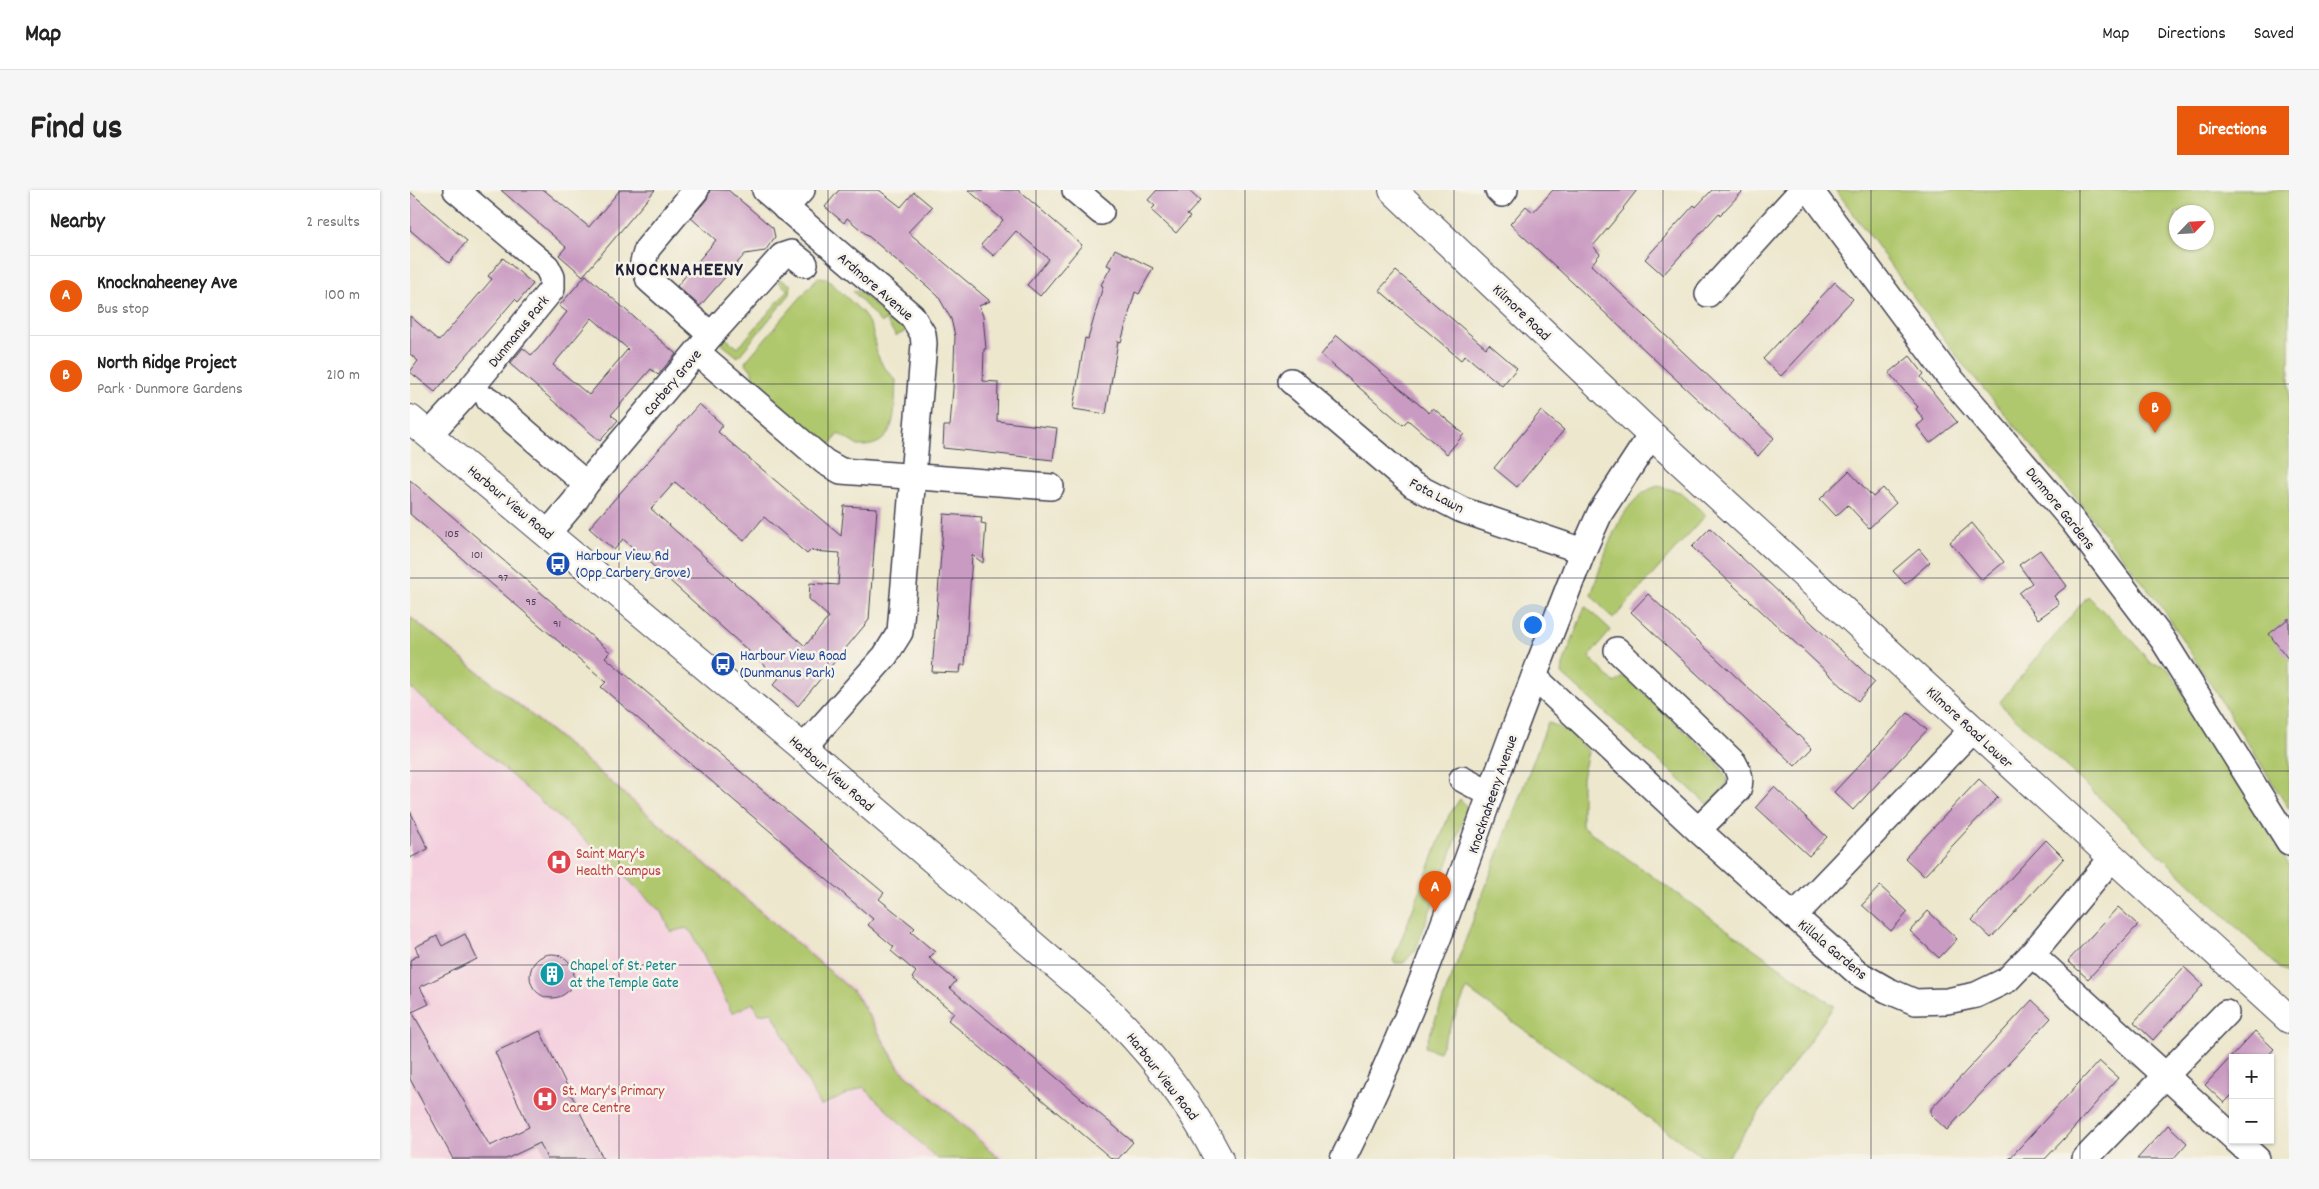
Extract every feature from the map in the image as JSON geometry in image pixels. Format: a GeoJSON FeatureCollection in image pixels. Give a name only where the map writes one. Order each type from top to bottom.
{"type":"FeatureCollection","features":[{"type":"Feature","properties":{"kind":"street","name":"Dunmanus Park"},"geometry":{"type":"LineString","coordinates":[[419,427],[468,392],[552,289],[552,277],[547,267],[456,190]]}},
{"type":"Feature","properties":{"kind":"street"},"geometry":{"type":"LineString","coordinates":[[696,190],[647,249],[643,262],[649,280],[704,344],[833,466],[853,473],[1050,487]]}},
{"type":"Feature","properties":{"kind":"street","name":"Ardmore Avenue"},"geometry":{"type":"LineString","coordinates":[[765,190],[912,316],[918,323],[924,344],[900,632],[885,656],[803,748]]}},
{"type":"Feature","properties":{"kind":"street"},"geometry":{"type":"LineString","coordinates":[[785,208],[802,190]]}},
{"type":"Feature","properties":{"kind":"street"},"geometry":{"type":"LineString","coordinates":[[1075,190],[1101,212]]}},
{"type":"Feature","properties":{"kind":"street","name":"Kilmore Road"},"geometry":{"type":"LineString","coordinates":[[1393,190],[1651,434]]}},
{"type":"Feature","properties":{"kind":"street"},"geometry":{"type":"LineString","coordinates":[[1498,190],[1502,194],[1505,190]]}},
{"type":"Feature","properties":{"kind":"street"},"geometry":{"type":"LineString","coordinates":[[1708,294],[1802,190]]}},
{"type":"Feature","properties":{"kind":"street","name":"Dunmore Gardens"},"geometry":{"type":"LineString","coordinates":[[1810,190],[1946,373],[2072,520],[2163,640],[2289,842]]}},
{"type":"Feature","properties":{"kind":"street","name":"Carbery Grove"},"geometry":{"type":"LineString","coordinates":[[548,533],[575,502],[586,484],[704,344],[782,256],[791,253],[805,264]]}},
{"type":"Feature","properties":{"kind":"street","name":"Fota Lawn"},"geometry":{"type":"LineString","coordinates":[[1291,381],[1413,486],[1462,510],[1583,551]]}},
{"type":"Feature","properties":{"kind":"street"},"geometry":{"type":"LineString","coordinates":[[489,400],[586,484]]}},
{"type":"Feature","properties":{"kind":"street","name":"Harbour View Road"},"geometry":{"type":"LineString","coordinates":[[419,427],[803,748],[1122,1023],[1182,1095],[1219,1159]]}},
{"type":"Feature","properties":{"kind":"street","name":"Knocknaheeny Avenue"},"geometry":{"type":"LineString","coordinates":[[1343,1159],[1367,1110],[1435,951],[1490,794],[1583,551],[1600,513],[1651,434]]}},
{"type":"Feature","properties":{"kind":"street","name":"Kilmore Road Lower"},"geometry":{"type":"LineString","coordinates":[[1651,434],[2289,1019]]}},
{"type":"Feature","properties":{"kind":"street"},"geometry":{"type":"LineString","coordinates":[[1617,650],[1734,763],[1739,774],[1740,783],[1738,790],[1698,830]]}},
{"type":"Feature","properties":{"kind":"street","name":"Killala Gardens"},"geometry":{"type":"LineString","coordinates":[[1534,677],[1698,830],[1859,974],[1887,990],[1915,1002],[1947,1001],[1976,994],[2007,980],[2032,954],[2112,858]]}},
{"type":"Feature","properties":{"kind":"street","name":"Killala Gardens"},"geometry":{"type":"LineString","coordinates":[[1794,916],[1972,730]]}},
{"type":"Feature","properties":{"kind":"street"},"geometry":{"type":"LineString","coordinates":[[1462,779],[1490,794]]}},
{"type":"Feature","properties":{"kind":"street"},"geometry":{"type":"LineString","coordinates":[[2032,954],[2229,1133]]}},
{"type":"Feature","properties":{"kind":"street"},"geometry":{"type":"LineString","coordinates":[[2085,1159],[2164,1075],[2226,1013]]}},
{"type":"Feature","properties":{"kind":"street"},"geometry":{"type":"LineString","coordinates":[[2240,1144],[2257,1159]]}},
{"type":"Feature","properties":{"kind":"shaded area","name":"Saint Mary's Health Campus"},"geometry":{"type":"Polygon","coordinates":[[[410,615],[557,733],[858,992],[899,1064],[1005,1159],[410,1159],[410,615]]]}},
{"type":"Feature","properties":{"kind":"green space"},"geometry":{"type":"Polygon","coordinates":[[[1836,190],[2289,190],[2289,809],[2162,607],[2080,503],[1961,362],[1836,190]]]}},
{"type":"Feature","properties":{"kind":"green space"},"geometry":{"type":"Polygon","coordinates":[[[774,276],[791,285],[790,294],[738,357],[718,341],[723,336],[738,348],[788,290],[774,276]]]}},
{"type":"Feature","properties":{"kind":"green space"},"geometry":{"type":"Polygon","coordinates":[[[818,277],[826,278],[863,313],[872,329],[877,354],[883,366],[896,380],[892,425],[888,434],[881,441],[871,445],[858,446],[839,434],[829,446],[754,382],[752,371],[745,362],[818,277]]]}},
{"type":"Feature","properties":{"kind":"green space"},"geometry":{"type":"Polygon","coordinates":[[[853,291],[859,291],[896,324],[904,325],[906,331],[896,336],[885,320],[881,323],[853,291]]]}},
{"type":"Feature","properties":{"kind":"green space"},"geometry":{"type":"Polygon","coordinates":[[[1658,486],[1680,492],[1706,515],[1613,619],[1591,595],[1607,548],[1623,516],[1632,503],[1644,492],[1658,486]]]}},
{"type":"Feature","properties":{"kind":"green space"},"geometry":{"type":"Polygon","coordinates":[[[2088,596],[2134,642],[2150,663],[2166,666],[2231,768],[2289,865],[2289,977],[1999,703],[2088,596]]]}},
{"type":"Feature","properties":{"kind":"green space"},"geometry":{"type":"Polygon","coordinates":[[[1585,606],[1611,630],[1589,657],[1615,683],[1623,677],[1628,678],[1717,762],[1727,778],[1725,786],[1715,801],[1706,803],[1562,674],[1563,665],[1585,606]]]}},
{"type":"Feature","properties":{"kind":"green space"},"geometry":{"type":"Polygon","coordinates":[[[410,617],[556,735],[856,994],[899,1068],[1000,1159],[937,1159],[863,1087],[820,1106],[772,1012],[759,1014],[753,1003],[732,1013],[692,933],[686,928],[671,932],[663,914],[608,860],[410,687],[410,617]]]}},
{"type":"Feature","properties":{"kind":"green space"},"geometry":{"type":"Polygon","coordinates":[[[1548,722],[1570,733],[1588,752],[1582,778],[1582,826],[1834,1006],[1726,1159],[1706,1159],[1467,989],[1439,1052],[1425,1047],[1548,722]]]}},
{"type":"Feature","properties":{"kind":"green space"},"geometry":{"type":"Polygon","coordinates":[[[1460,799],[1466,805],[1465,815],[1416,949],[1404,963],[1395,963],[1393,961],[1449,815],[1460,799]]]}},
{"type":"Feature","properties":{"kind":"building"},"geometry":{"type":"Polygon","coordinates":[[[501,190],[544,190],[589,227],[620,190],[655,190],[583,276],[559,255],[566,247],[501,190]]]}},
{"type":"Feature","properties":{"kind":"building"},"geometry":{"type":"Polygon","coordinates":[[[710,190],[728,190],[773,228],[775,237],[765,251],[745,254],[700,306],[677,286],[716,240],[691,218],[707,199],[710,190]]]}},
{"type":"Feature","properties":{"kind":"building"},"geometry":{"type":"Polygon","coordinates":[[[839,190],[879,190],[901,207],[914,192],[932,207],[908,232],[990,301],[979,306],[983,316],[986,349],[984,349],[983,381],[998,382],[997,421],[1057,428],[1053,460],[943,448],[944,426],[950,426],[953,389],[955,336],[951,319],[938,296],[928,287],[847,218],[844,223],[825,207],[839,190]]]}},
{"type":"Feature","properties":{"kind":"building"},"geometry":{"type":"Polygon","coordinates":[[[968,190],[1018,190],[1082,245],[1040,296],[1027,285],[1049,259],[1016,231],[994,256],[981,245],[1003,220],[968,190]]]}},
{"type":"Feature","properties":{"kind":"building"},"geometry":{"type":"Polygon","coordinates":[[[1157,190],[1188,190],[1200,201],[1187,215],[1190,217],[1176,233],[1151,210],[1155,206],[1148,200],[1157,190]]]}},
{"type":"Feature","properties":{"kind":"building"},"geometry":{"type":"Polygon","coordinates":[[[1553,190],[1637,190],[1624,209],[1593,246],[1600,254],[1591,265],[1774,438],[1758,456],[1510,224],[1526,206],[1533,212],[1553,190]]]}},
{"type":"Feature","properties":{"kind":"building"},"geometry":{"type":"Polygon","coordinates":[[[1712,190],[1744,190],[1720,215],[1719,213],[1663,275],[1645,259],[1694,205],[1696,207],[1712,190]]]}},
{"type":"Feature","properties":{"kind":"building"},"geometry":{"type":"Polygon","coordinates":[[[410,192],[467,241],[449,263],[410,230],[410,192]]]}},
{"type":"Feature","properties":{"kind":"building"},"geometry":{"type":"Polygon","coordinates":[[[1115,249],[1153,268],[1139,294],[1135,292],[1121,342],[1118,341],[1106,414],[1073,409],[1085,338],[1088,339],[1103,286],[1101,285],[1111,267],[1107,265],[1115,249]]]}},
{"type":"Feature","properties":{"kind":"building"},"geometry":{"type":"Polygon","coordinates":[[[503,258],[533,284],[518,302],[515,299],[435,392],[410,372],[418,361],[410,354],[410,316],[439,341],[492,279],[488,276],[503,258]]]}},
{"type":"Feature","properties":{"kind":"building"},"geometry":{"type":"Polygon","coordinates":[[[1396,271],[1486,348],[1489,344],[1517,368],[1502,386],[1465,355],[1461,360],[1379,290],[1396,271]]]}},
{"type":"Feature","properties":{"kind":"building"},"geometry":{"type":"Polygon","coordinates":[[[586,275],[676,354],[658,375],[651,369],[611,415],[618,420],[600,441],[510,364],[523,348],[531,355],[537,350],[567,312],[559,306],[586,275]],[[592,318],[553,365],[589,395],[628,349],[592,318]]]}},
{"type":"Feature","properties":{"kind":"building"},"geometry":{"type":"Polygon","coordinates":[[[1835,282],[1853,299],[1781,376],[1763,359],[1835,282]]]}},
{"type":"Feature","properties":{"kind":"building"},"geometry":{"type":"Polygon","coordinates":[[[1337,335],[1429,413],[1433,408],[1464,434],[1447,454],[1408,420],[1403,425],[1321,355],[1337,335]]]}},
{"type":"Feature","properties":{"kind":"building"},"geometry":{"type":"Polygon","coordinates":[[[1910,356],[1924,374],[1921,377],[1957,422],[1930,443],[1917,426],[1924,420],[1916,409],[1918,407],[1889,373],[1910,356]]]}},
{"type":"Feature","properties":{"kind":"building"},"geometry":{"type":"Polygon","coordinates":[[[699,404],[723,425],[718,432],[841,536],[844,506],[877,508],[869,620],[798,706],[773,685],[779,678],[623,539],[614,550],[589,528],[699,404]],[[675,482],[651,509],[805,646],[829,617],[809,599],[810,583],[838,585],[840,553],[812,551],[812,549],[807,554],[764,517],[744,541],[675,482]]]}},
{"type":"Feature","properties":{"kind":"building"},"geometry":{"type":"Polygon","coordinates":[[[1541,411],[1564,430],[1517,487],[1494,468],[1541,411]]]}},
{"type":"Feature","properties":{"kind":"building"},"geometry":{"type":"Polygon","coordinates":[[[1849,471],[1873,497],[1883,488],[1896,503],[1869,528],[1848,505],[1836,516],[1820,499],[1849,471]]]}},
{"type":"Feature","properties":{"kind":"building"},"geometry":{"type":"Polygon","coordinates":[[[410,480],[610,652],[605,657],[884,893],[879,899],[915,928],[911,932],[935,952],[929,958],[956,981],[950,988],[1133,1142],[1118,1159],[1112,1159],[948,1020],[954,1013],[912,978],[916,972],[891,951],[894,947],[868,925],[873,919],[601,687],[606,682],[410,514],[410,480]]]}},
{"type":"Feature","properties":{"kind":"building"},"geometry":{"type":"Polygon","coordinates":[[[944,514],[982,517],[981,523],[986,524],[983,563],[972,555],[965,665],[961,665],[960,673],[932,672],[944,514]]]}},
{"type":"Feature","properties":{"kind":"building"},"geometry":{"type":"Polygon","coordinates":[[[1972,523],[2004,562],[1982,580],[1950,542],[1972,523]]]}},
{"type":"Feature","properties":{"kind":"building"},"geometry":{"type":"Polygon","coordinates":[[[1710,528],[1875,682],[1858,701],[1692,547],[1710,528]]]}},
{"type":"Feature","properties":{"kind":"building"},"geometry":{"type":"Polygon","coordinates":[[[1919,549],[1930,562],[1905,584],[1893,571],[1919,549]]]}},
{"type":"Feature","properties":{"kind":"building"},"geometry":{"type":"Polygon","coordinates":[[[2040,550],[2067,586],[2054,596],[2059,604],[2038,619],[2019,593],[2032,583],[2019,565],[2040,550]]]}},
{"type":"Feature","properties":{"kind":"building"},"geometry":{"type":"Polygon","coordinates":[[[1648,594],[1812,748],[1795,766],[1631,612],[1648,594]]]}},
{"type":"Feature","properties":{"kind":"building"},"geometry":{"type":"Polygon","coordinates":[[[2289,618],[2289,660],[2269,634],[2289,618]]]}},
{"type":"Feature","properties":{"kind":"building"},"geometry":{"type":"Polygon","coordinates":[[[1908,713],[1927,730],[1853,810],[1834,792],[1908,713]]]}},
{"type":"Feature","properties":{"kind":"building"},"geometry":{"type":"Polygon","coordinates":[[[1979,779],[1998,797],[1924,876],[1905,858],[1979,779]]]}},
{"type":"Feature","properties":{"kind":"building"},"geometry":{"type":"Polygon","coordinates":[[[1774,787],[1827,837],[1809,856],[1756,807],[1774,787]]]}},
{"type":"Feature","properties":{"kind":"building"},"geometry":{"type":"Polygon","coordinates":[[[410,811],[428,849],[410,858],[410,811]]]}},
{"type":"Feature","properties":{"kind":"building"},"geometry":{"type":"Polygon","coordinates":[[[2046,840],[2064,858],[1991,938],[1972,920],[2046,840]]]}},
{"type":"Feature","properties":{"kind":"building"},"geometry":{"type":"Polygon","coordinates":[[[1880,886],[1908,912],[1891,931],[1862,905],[1880,886]]]}},
{"type":"Feature","properties":{"kind":"building"},"geometry":{"type":"Polygon","coordinates":[[[2118,907],[2138,925],[2088,979],[2068,961],[2118,907]]]}},
{"type":"Feature","properties":{"kind":"building"},"geometry":{"type":"Polygon","coordinates":[[[1928,911],[1957,939],[1939,958],[1910,931],[1928,911]]]}},
{"type":"Feature","properties":{"kind":"building","name":"St. Mary's Primary Care Centre"},"geometry":{"type":"Polygon","coordinates":[[[465,934],[477,959],[420,987],[429,1004],[412,1012],[490,1146],[529,1127],[495,1052],[540,1031],[603,1159],[547,1159],[540,1143],[506,1159],[453,1159],[410,1079],[410,960],[419,955],[415,947],[437,936],[442,946],[465,934]]]}},
{"type":"Feature","properties":{"kind":"building","name":"Chapel of St. Peter at the Temple Gate"},"geometry":{"type":"Polygon","coordinates":[[[556,954],[568,960],[573,967],[573,985],[568,992],[561,997],[548,998],[540,995],[533,988],[530,972],[533,964],[540,957],[556,954]]]}},
{"type":"Feature","properties":{"kind":"building"},"geometry":{"type":"Polygon","coordinates":[[[2184,967],[2203,985],[2153,1040],[2134,1022],[2184,967]]]}},
{"type":"Feature","properties":{"kind":"building"},"geometry":{"type":"Polygon","coordinates":[[[2032,1000],[2051,1018],[1947,1130],[1931,1115],[1931,1109],[2032,1000]]]}},
{"type":"Feature","properties":{"kind":"building"},"geometry":{"type":"Polygon","coordinates":[[[2255,1031],[2274,1049],[2270,1054],[2234,1054],[2255,1031]]]}},
{"type":"Feature","properties":{"kind":"building"},"geometry":{"type":"Polygon","coordinates":[[[2229,1059],[2229,1098],[2224,1103],[2205,1085],[2229,1059]]]}},
{"type":"Feature","properties":{"kind":"building"},"geometry":{"type":"Polygon","coordinates":[[[2099,1061],[2118,1078],[2064,1139],[2045,1159],[2009,1159],[2099,1061]]]}},
{"type":"Feature","properties":{"kind":"building"},"geometry":{"type":"Polygon","coordinates":[[[2168,1125],[2187,1143],[2173,1159],[2137,1159],[2168,1125]]]}},
{"type":"Feature","properties":{"kind":"place","name":"North Ridge Project"},"geometry":{"type":"Point","coordinates":[2155,433]}},
{"type":"Feature","properties":{"kind":"place","name":"Harbour View Rd (Opp Carbery Grove)"},"geometry":{"type":"Point","coordinates":[558,564]}},
{"type":"Feature","properties":{"kind":"place","name":"Harbour View Road (Dunmanus Park)"},"geometry":{"type":"Point","coordinates":[723,664]}},
{"type":"Feature","properties":{"kind":"place","name":"Saint Mary's Health Campus"},"geometry":{"type":"Point","coordinates":[559,862]}},
{"type":"Feature","properties":{"kind":"place","name":"Knocknaheeney Ave"},"geometry":{"type":"Point","coordinates":[1435,912]}},
{"type":"Feature","properties":{"kind":"place","name":"Chapel of St. Peter at the Temple Gate"},"geometry":{"type":"Point","coordinates":[552,974]}},
{"type":"Feature","properties":{"kind":"place","name":"St. Mary's Primary Care Centre"},"geometry":{"type":"Point","coordinates":[545,1099]}},
{"type":"Feature","properties":{"kind":"district","name":"KNOCKNAHEENY"},"geometry":{"type":"Point","coordinates":[679,268]}}]}
